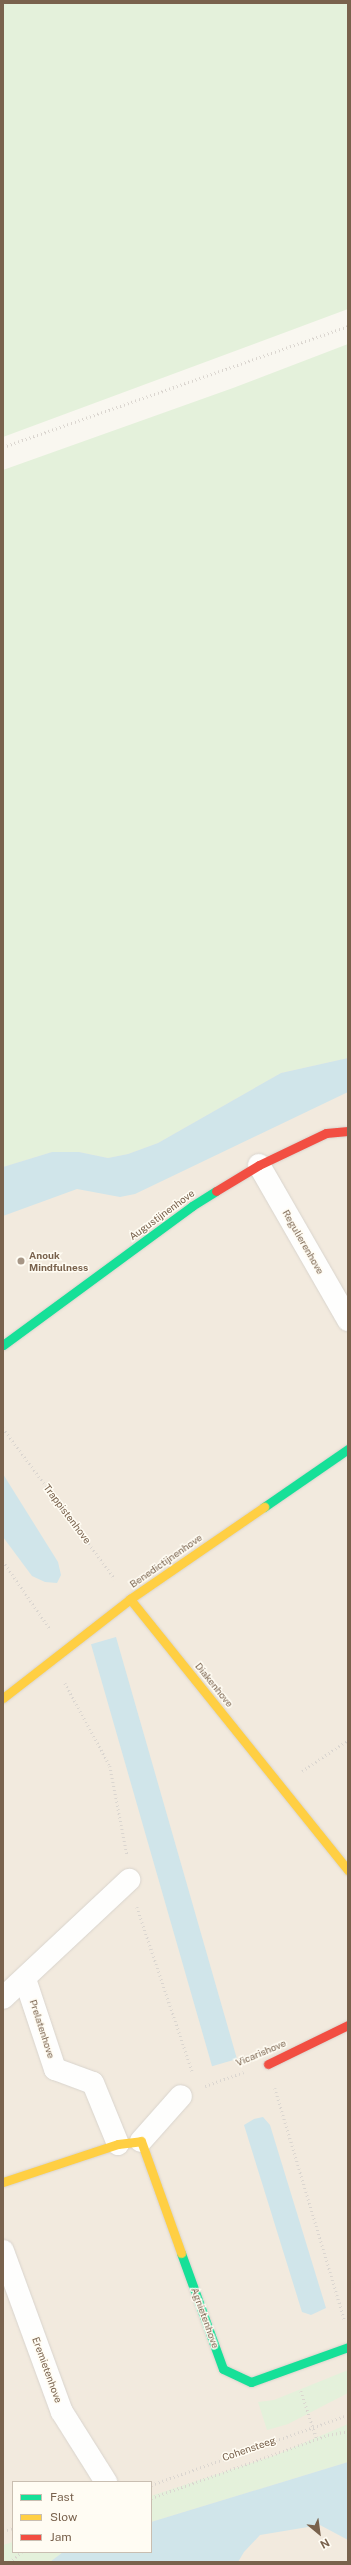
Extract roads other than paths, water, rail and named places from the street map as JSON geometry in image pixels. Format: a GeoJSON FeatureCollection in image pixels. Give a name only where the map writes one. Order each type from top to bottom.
{"type":"FeatureCollection","features":[{"type":"Feature","properties":{"kind":"street","name":"Augustijnenhove"},"geometry":{"type":"LineString","coordinates":[[3,1345],[192,1206],[259,1165],[326,1133],[348,1131]]}},
{"type":"Feature","properties":{"kind":"street","name":"Regulierenhove"},"geometry":{"type":"LineString","coordinates":[[259,1165],[348,1320]]}},
{"type":"Feature","properties":{"kind":"street","name":"Benedictijnenhove"},"geometry":{"type":"LineString","coordinates":[[3,1698],[130,1599],[348,1449]]}},
{"type":"Feature","properties":{"kind":"street","name":"Diakenhove"},"geometry":{"type":"LineString","coordinates":[[130,1599],[348,1870]]}},
{"type":"Feature","properties":{"kind":"street"},"geometry":{"type":"LineString","coordinates":[[3,1998],[25,1979],[128,1880]]}},
{"type":"Feature","properties":{"kind":"street","name":"Prelatenhove"},"geometry":{"type":"LineString","coordinates":[[25,1979],[55,2069],[92,2083],[118,2144]]}},
{"type":"Feature","properties":{"kind":"street","name":"Vicarishove"},"geometry":{"type":"LineString","coordinates":[[268,2064],[348,2024]]}},
{"type":"Feature","properties":{"kind":"street"},"geometry":{"type":"LineString","coordinates":[[3,2182],[118,2144],[141,2141],[181,2096]]}},
{"type":"Feature","properties":{"kind":"street","name":"Agnietenhove"},"geometry":{"type":"LineString","coordinates":[[141,2141],[223,2368],[251,2382],[348,2347]]}},
{"type":"Feature","properties":{"kind":"street","name":"Eremietenhove"},"geometry":{"type":"LineString","coordinates":[[3,2251],[62,2412],[105,2481]]}},
{"type":"Feature","properties":{"kind":"place","name":"Anouk Mindfulness"},"geometry":{"type":"Point","coordinates":[21,1261]}}]}
